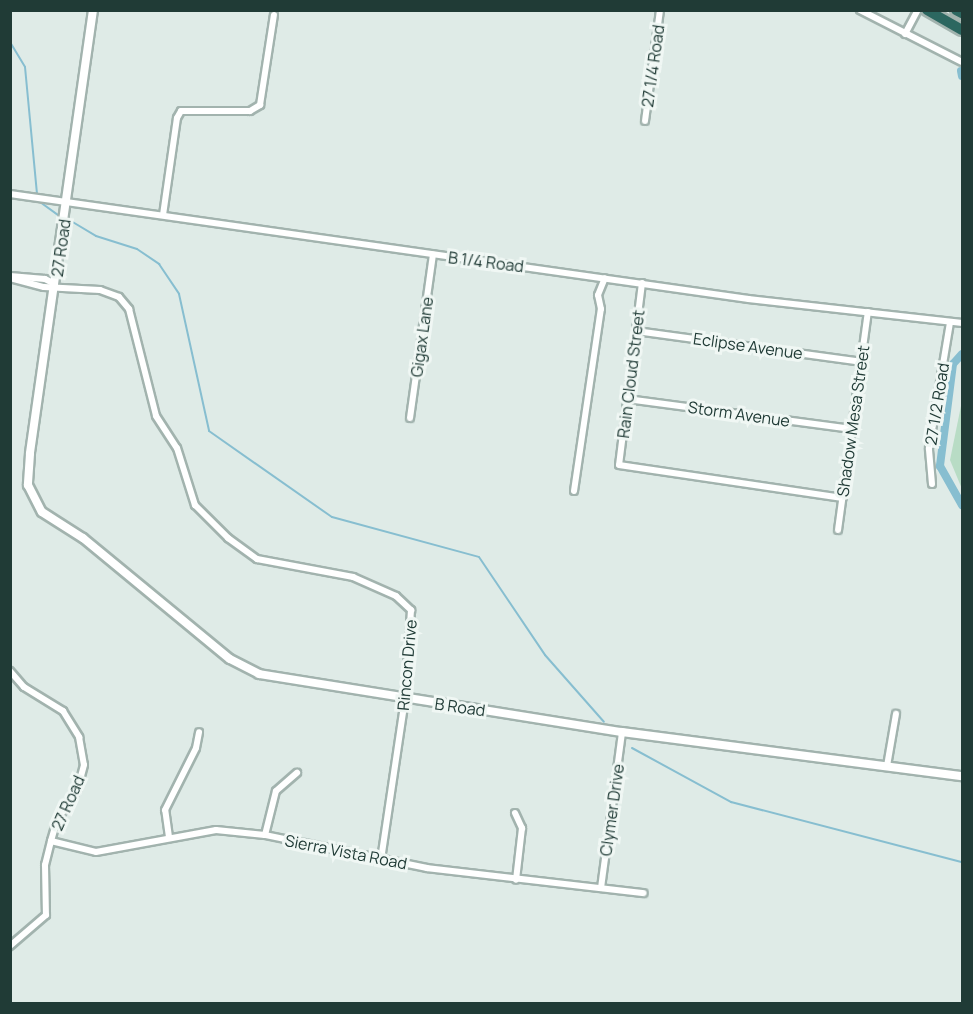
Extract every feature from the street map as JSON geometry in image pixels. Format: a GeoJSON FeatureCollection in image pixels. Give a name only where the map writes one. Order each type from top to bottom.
{"type":"FeatureCollection","features":[{"type":"Feature","properties":{"kind":"highway"},"geometry":{"type":"LineString","coordinates":[[927,10],[963,30]]}},
{"type":"Feature","properties":{"kind":"highway"},"geometry":{"type":"LineString","coordinates":[[957,10],[963,13]]}},
{"type":"Feature","properties":{"kind":"street","name":"27 Road"},"geometry":{"type":"LineString","coordinates":[[28,485],[93,10]]}},
{"type":"Feature","properties":{"kind":"street","name":"27 1/4 Road"},"geometry":{"type":"LineString","coordinates":[[645,121],[660,10]]}},
{"type":"Feature","properties":{"kind":"street"},"geometry":{"type":"LineString","coordinates":[[860,10],[963,62]]}},
{"type":"Feature","properties":{"kind":"street"},"geometry":{"type":"LineString","coordinates":[[905,34],[918,10]]}},
{"type":"Feature","properties":{"kind":"street"},"geometry":{"type":"LineString","coordinates":[[163,215],[177,118],[181,111],[250,111],[260,105],[274,15]]}},
{"type":"Feature","properties":{"kind":"street","name":"B 1/4 Road"},"geometry":{"type":"LineString","coordinates":[[10,194],[433,255],[963,323]]}},
{"type":"Feature","properties":{"kind":"street","name":"Gigax Lane"},"geometry":{"type":"LineString","coordinates":[[410,418],[433,255]]}},
{"type":"Feature","properties":{"kind":"street","name":"Rincon Drive"},"geometry":{"type":"LineString","coordinates":[[10,277],[19,283],[100,290],[119,297],[129,309],[156,416],[177,448],[204,517],[257,559],[353,576],[406,602],[414,620],[405,699],[381,860]]}},
{"type":"Feature","properties":{"kind":"street"},"geometry":{"type":"LineString","coordinates":[[574,491],[601,309],[597,295],[605,278]]}},
{"type":"Feature","properties":{"kind":"street","name":"Rain Cloud Street"},"geometry":{"type":"LineString","coordinates":[[642,283],[619,465],[843,498]]}},
{"type":"Feature","properties":{"kind":"street","name":"Shadow Mesa Street"},"geometry":{"type":"LineString","coordinates":[[838,530],[868,312]]}},
{"type":"Feature","properties":{"kind":"street","name":"27 1/2 Road"},"geometry":{"type":"LineString","coordinates":[[932,484],[929,448],[950,323]]}},
{"type":"Feature","properties":{"kind":"street","name":"Eclipse Avenue"},"geometry":{"type":"LineString","coordinates":[[636,331],[861,362]]}},
{"type":"Feature","properties":{"kind":"street","name":"Storm Avenue"},"geometry":{"type":"LineString","coordinates":[[627,399],[852,429]]}},
{"type":"Feature","properties":{"kind":"street","name":"B Road"},"geometry":{"type":"LineString","coordinates":[[28,485],[42,512],[83,538],[230,659],[269,676],[622,732],[963,776]]}},
{"type":"Feature","properties":{"kind":"street","name":"27 Road"},"geometry":{"type":"LineString","coordinates":[[10,946],[46,915],[45,865],[51,841],[57,820],[78,788],[84,765],[79,737],[63,711],[11,673]]}},
{"type":"Feature","properties":{"kind":"street"},"geometry":{"type":"LineString","coordinates":[[887,766],[896,714]]}},
{"type":"Feature","properties":{"kind":"street"},"geometry":{"type":"LineString","coordinates":[[169,837],[165,810],[192,758],[199,732]]}},
{"type":"Feature","properties":{"kind":"street","name":"Clymer Drive"},"geometry":{"type":"LineString","coordinates":[[601,888],[622,732]]}},
{"type":"Feature","properties":{"kind":"street"},"geometry":{"type":"LineString","coordinates":[[265,835],[276,790],[297,773]]}},
{"type":"Feature","properties":{"kind":"street"},"geometry":{"type":"LineString","coordinates":[[515,813],[522,828],[516,880]]}},
{"type":"Feature","properties":{"kind":"street","name":"Sierra Vista Road"},"geometry":{"type":"LineString","coordinates":[[51,841],[96,852],[216,830],[265,835],[381,860],[516,880],[644,893]]}},
{"type":"Feature","properties":{"kind":"green space"},"geometry":{"type":"Polygon","coordinates":[[[962,401],[962,489],[950,460],[962,401]]]}},
{"type":"Feature","properties":{"kind":"waterway"},"geometry":{"type":"LineString","coordinates":[[10,42],[25,67],[37,193]]}},
{"type":"Feature","properties":{"kind":"waterway"},"geometry":{"type":"LineString","coordinates":[[961,71],[962,76]]}},
{"type":"Feature","properties":{"kind":"waterway"},"geometry":{"type":"LineString","coordinates":[[40,202],[58,215]]}},
{"type":"Feature","properties":{"kind":"waterway"},"geometry":{"type":"LineString","coordinates":[[71,221],[96,236],[137,249],[159,264],[179,294],[209,431],[332,517],[479,557],[545,655],[604,722]]}},
{"type":"Feature","properties":{"kind":"waterway"},"geometry":{"type":"LineString","coordinates":[[962,354],[953,364],[940,466],[962,505]]}},
{"type":"Feature","properties":{"kind":"waterway"},"geometry":{"type":"LineString","coordinates":[[632,748],[731,802],[962,862]]}}]}
